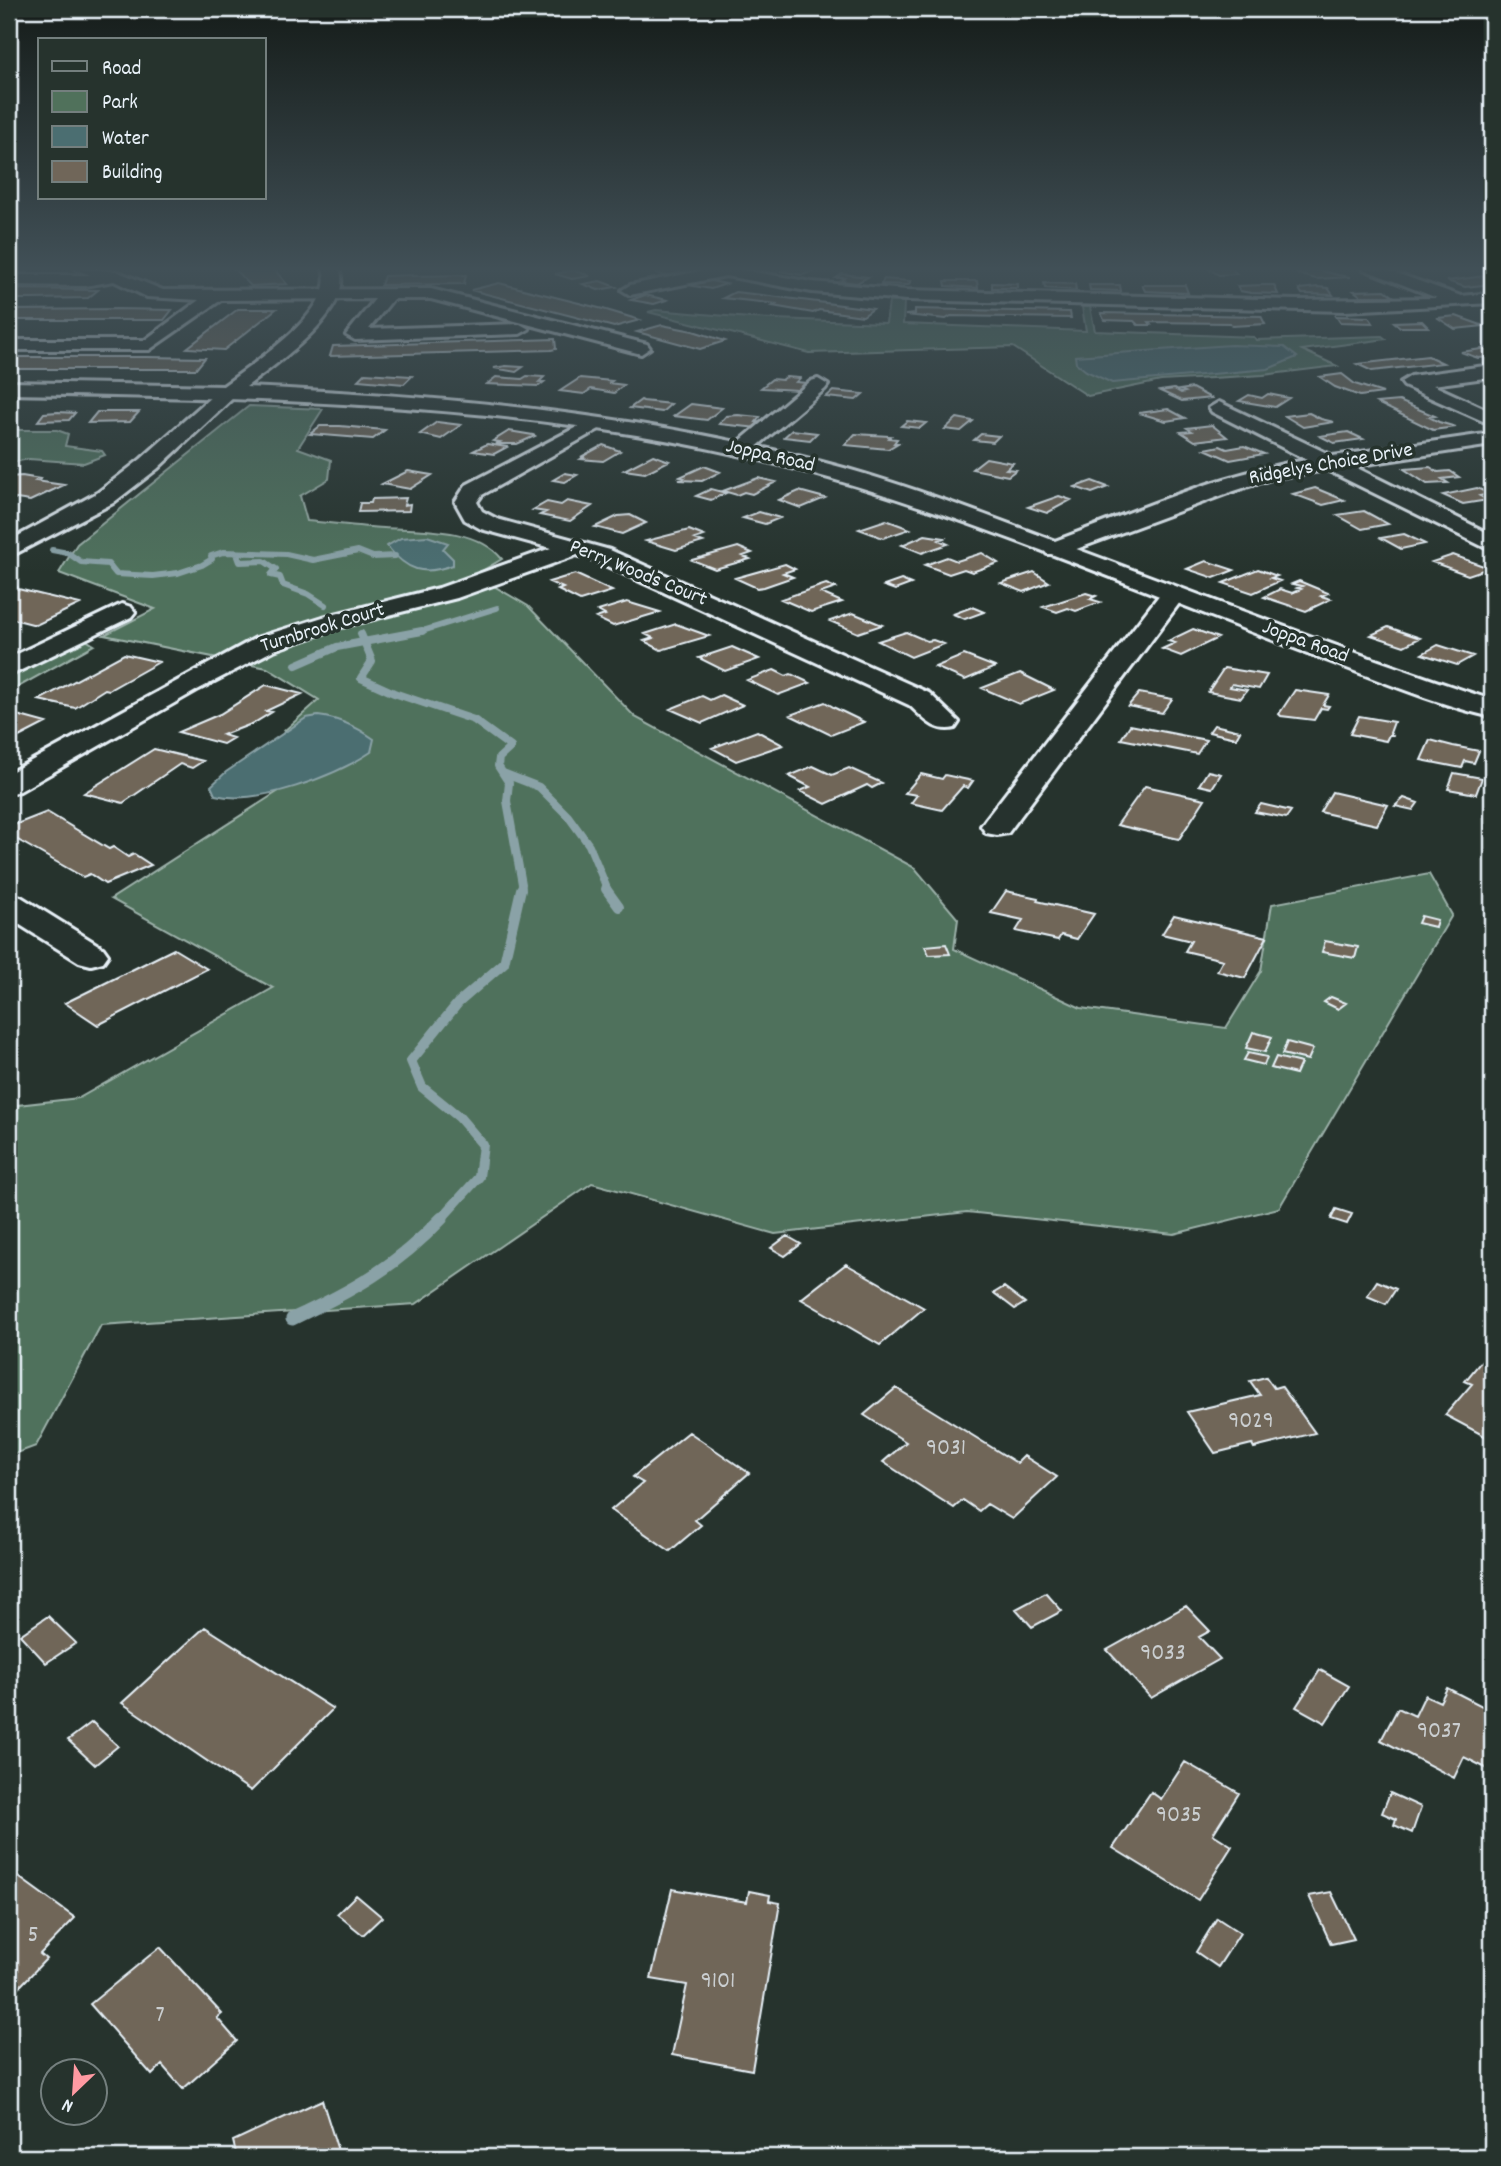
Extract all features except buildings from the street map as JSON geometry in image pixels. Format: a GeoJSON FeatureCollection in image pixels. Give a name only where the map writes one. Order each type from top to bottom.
{"type":"FeatureCollection","features":[{"type":"Feature","properties":{"kind":"street"},"geometry":{"type":"LineString","coordinates":[[9,550],[57,527],[105,498],[133,477],[254,370]]}},
{"type":"Feature","properties":{"kind":"street"},"geometry":{"type":"LineString","coordinates":[[1492,371],[1411,382],[1492,419]]}},
{"type":"Feature","properties":{"kind":"street"},"geometry":{"type":"LineString","coordinates":[[741,450],[818,385]]}},
{"type":"Feature","properties":{"kind":"street","name":"Joppa Road"},"geometry":{"type":"LineString","coordinates":[[9,388],[226,393],[433,406],[594,424],[741,450],[895,491],[1492,709]]}},
{"type":"Feature","properties":{"kind":"street"},"geometry":{"type":"LineString","coordinates":[[1219,408],[1492,544]]}},
{"type":"Feature","properties":{"kind":"street","name":"Perry Woods Court"},"geometry":{"type":"LineString","coordinates":[[594,424],[483,484],[468,495],[466,502],[473,515],[489,524],[578,547],[861,671],[929,705],[945,722]]}},
{"type":"Feature","properties":{"kind":"street","name":"Ridgelys Choice Drive"},"geometry":{"type":"LineString","coordinates":[[1055,549],[1248,478],[1326,463],[1492,439]]}},
{"type":"Feature","properties":{"kind":"street"},"geometry":{"type":"LineString","coordinates":[[21,521],[57,527]]}},
{"type":"Feature","properties":{"kind":"street","name":"Turnbrook Court"},"geometry":{"type":"LineString","coordinates":[[9,785],[189,683],[265,644],[332,622],[448,593],[578,547]]}},
{"type":"Feature","properties":{"kind":"street"},"geometry":{"type":"LineString","coordinates":[[997,826],[1173,594]]}},
{"type":"Feature","properties":{"kind":"street"},"geometry":{"type":"LineString","coordinates":[[9,668],[122,612]]}},
{"type":"Feature","properties":{"kind":"street"},"geometry":{"type":"LineString","coordinates":[[9,647],[36,654]]}},
{"type":"Feature","properties":{"kind":"street"},"geometry":{"type":"LineString","coordinates":[[9,904],[91,955]]}},
{"type":"Feature","properties":{"kind":"green space"},"geometry":{"type":"Polygon","coordinates":[[[1048,370],[1303,370],[1161,381],[1088,396],[1048,370]]]}},
{"type":"Feature","properties":{"kind":"green space"},"geometry":{"type":"Polygon","coordinates":[[[249,406],[323,409],[298,448],[331,460],[329,479],[300,496],[307,521],[447,532],[478,541],[491,549],[502,559],[475,575],[528,606],[635,717],[915,868],[958,919],[954,949],[1081,1008],[1226,1028],[1261,971],[1272,904],[1429,874],[1452,915],[1279,1208],[1174,1234],[967,1212],[775,1234],[592,1183],[416,1304],[101,1325],[36,1446],[9,1456],[9,1106],[79,1098],[273,988],[111,899],[313,769],[278,754],[284,731],[319,700],[267,668],[104,635],[155,609],[59,573],[77,544],[249,406]]]}},
{"type":"Feature","properties":{"kind":"green space"},"geometry":{"type":"Polygon","coordinates":[[[9,430],[57,430],[68,434],[65,446],[102,451],[105,455],[84,463],[29,459],[9,463],[9,430]]]}},
{"type":"Feature","properties":{"kind":"green space"},"geometry":{"type":"Polygon","coordinates":[[[86,640],[94,645],[9,692],[9,677],[86,640]]]}},
{"type":"Feature","properties":{"kind":"water"},"geometry":{"type":"Polygon","coordinates":[[[1085,370],[1256,370],[1112,383],[1085,370]]]}},
{"type":"Feature","properties":{"kind":"water"},"geometry":{"type":"Polygon","coordinates":[[[427,536],[448,543],[443,549],[453,559],[453,565],[433,570],[416,569],[402,561],[387,546],[401,538],[427,536]]]}},
{"type":"Feature","properties":{"kind":"water"},"geometry":{"type":"Polygon","coordinates":[[[318,716],[348,724],[374,739],[371,752],[337,770],[295,787],[252,796],[215,795],[211,786],[226,772],[306,718],[318,716]]]}},
{"type":"Feature","properties":{"kind":"waterway"},"geometry":{"type":"LineString","coordinates":[[52,550],[68,553],[81,562],[108,564],[116,574],[153,576],[178,573],[202,565],[212,559],[211,556],[223,552],[286,554],[313,560],[358,551],[373,557],[395,556]]}},
{"type":"Feature","properties":{"kind":"waterway"},"geometry":{"type":"LineString","coordinates":[[237,554],[240,562],[264,561],[276,569],[271,575],[280,577],[283,585],[308,594],[325,605]]}},
{"type":"Feature","properties":{"kind":"waterway"},"geometry":{"type":"LineString","coordinates":[[416,633],[497,608]]}},
{"type":"Feature","properties":{"kind":"waterway"},"geometry":{"type":"LineString","coordinates":[[364,642],[422,631]]}},
{"type":"Feature","properties":{"kind":"waterway"},"geometry":{"type":"LineString","coordinates":[[361,634],[364,642]]}},
{"type":"Feature","properties":{"kind":"waterway"},"geometry":{"type":"LineString","coordinates":[[296,665],[337,647],[364,642]]}},
{"type":"Feature","properties":{"kind":"waterway"},"geometry":{"type":"LineString","coordinates":[[364,642],[372,661],[361,678],[394,693],[474,720],[511,747],[499,758],[498,766],[509,783],[507,801],[521,891]]}},
{"type":"Feature","properties":{"kind":"waterway"},"geometry":{"type":"LineString","coordinates":[[503,773],[539,787],[568,816],[589,845],[608,891]]}},
{"type":"Feature","properties":{"kind":"waterway"},"geometry":{"type":"LineString","coordinates":[[440,1220],[479,1177],[483,1145],[459,1117],[422,1087],[411,1061],[458,1003],[504,963],[521,889]]}},
{"type":"Feature","properties":{"kind":"waterway"},"geometry":{"type":"LineString","coordinates":[[606,889],[619,907]]}},
{"type":"Feature","properties":{"kind":"waterway"},"geometry":{"type":"LineString","coordinates":[[292,1319],[334,1298],[390,1264],[408,1251],[440,1220]]}}]}
